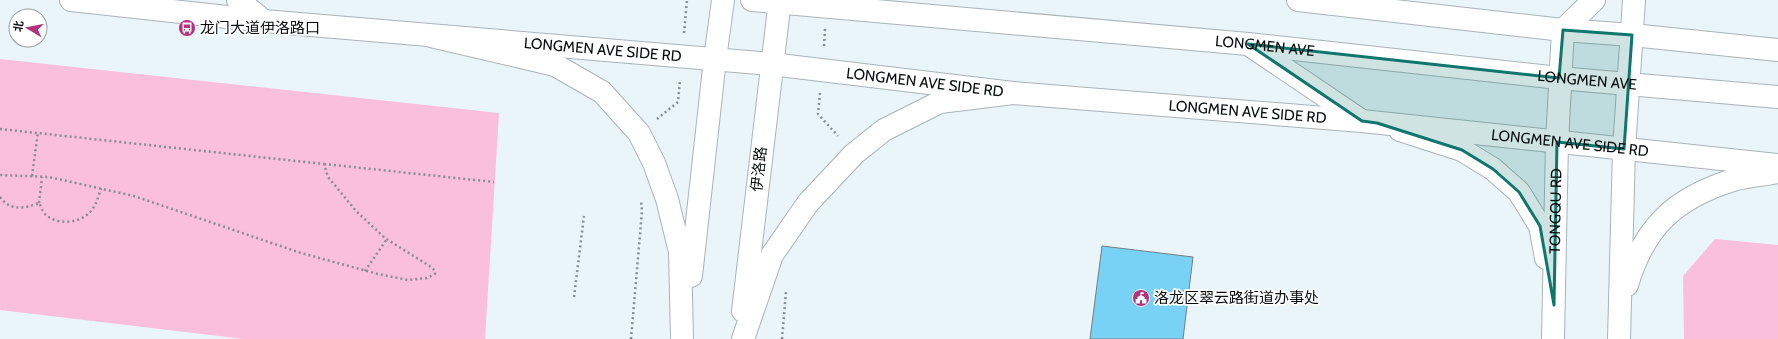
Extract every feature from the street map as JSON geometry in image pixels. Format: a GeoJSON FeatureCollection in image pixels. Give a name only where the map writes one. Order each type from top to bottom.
{"type":"FeatureCollection","features":[{"type":"Feature","properties":{"kind":"main road","name":"LONGMEN AVE SIDE RD"},"geometry":{"type":"LineString","coordinates":[[71,0],[264,21],[771,64],[1012,94],[1369,122],[1778,165]]}},
{"type":"Feature","properties":{"kind":"main road"},"geometry":{"type":"LineString","coordinates":[[238,0],[264,21]]}},
{"type":"Feature","properties":{"kind":"main road"},"geometry":{"type":"LineString","coordinates":[[683,339],[723,0]]}},
{"type":"Feature","properties":{"kind":"main road","name":"LONGMEN AVE"},"geometry":{"type":"LineString","coordinates":[[752,0],[780,1],[1248,44],[1559,78],[1778,97]]}},
{"type":"Feature","properties":{"kind":"main road"},"geometry":{"type":"LineString","coordinates":[[1298,0],[1563,30],[1632,35],[1778,50]]}},
{"type":"Feature","properties":{"kind":"main road"},"geometry":{"type":"LineString","coordinates":[[1563,30],[1594,0]]}},
{"type":"Feature","properties":{"kind":"main road"},"geometry":{"type":"LineString","coordinates":[[1619,339],[1624,149],[1634,0]]}},
{"type":"Feature","properties":{"kind":"main road","name":"伊洛路"},"geometry":{"type":"LineString","coordinates":[[741,339],[771,64],[780,1]]}},
{"type":"Feature","properties":{"kind":"main road","name":"TONGQU RD"},"geometry":{"type":"LineString","coordinates":[[1553,339],[1559,78],[1563,30]]}},
{"type":"Feature","properties":{"kind":"main road"},"geometry":{"type":"LineString","coordinates":[[431,36],[555,66],[602,92],[639,133],[654,164],[667,199],[680,252],[683,339]]}},
{"type":"Feature","properties":{"kind":"main road"},"geometry":{"type":"LineString","coordinates":[[1248,44],[1369,122],[1462,150],[1493,169],[1520,192],[1540,226],[1554,305]]}},
{"type":"Feature","properties":{"kind":"main road"},"geometry":{"type":"LineString","coordinates":[[741,339],[772,255],[808,203],[854,154],[884,130],[940,102],[1012,94]]}},
{"type":"Feature","properties":{"kind":"main road"},"geometry":{"type":"LineString","coordinates":[[1620,309],[1633,264],[1641,246],[1663,217],[1693,195],[1733,180],[1778,172]]}},
{"type":"Feature","properties":{"kind":"path"},"geometry":{"type":"LineString","coordinates":[[0,129],[494,182]]}},
{"type":"Feature","properties":{"kind":"path"},"geometry":{"type":"LineString","coordinates":[[32,176],[38,132]]}},
{"type":"Feature","properties":{"kind":"path"},"geometry":{"type":"LineString","coordinates":[[0,175],[42,177],[134,196],[301,253],[365,271],[408,280],[428,278],[435,274],[435,271],[431,267],[387,239],[356,211],[328,177],[324,164]]}},
{"type":"Feature","properties":{"kind":"path"},"geometry":{"type":"LineString","coordinates":[[42,177],[39,203],[45,214],[56,221],[68,222],[78,220],[88,214],[97,203],[101,188]]}},
{"type":"Feature","properties":{"kind":"path"},"geometry":{"type":"LineString","coordinates":[[0,197],[5,204],[16,208],[27,208],[39,203]]}},
{"type":"Feature","properties":{"kind":"path"},"geometry":{"type":"LineString","coordinates":[[574,297],[584,216]]}},
{"type":"Feature","properties":{"kind":"path"},"geometry":{"type":"LineString","coordinates":[[365,271],[387,239]]}},
{"type":"Feature","properties":{"kind":"highlighted area"},"geometry":{"type":"Polygon","coordinates":[[[1563,30],[1632,35],[1624,149],[1557,142],[1554,305],[1540,226],[1519,192],[1493,169],[1462,150],[1377,123],[1362,121],[1248,44],[1559,78],[1563,30]]]}},
{"type":"Feature","properties":{"kind":"shaded area"},"geometry":{"type":"Polygon","coordinates":[[[0,59],[499,113],[485,339],[244,339],[0,310],[0,59]]]}},
{"type":"Feature","properties":{"kind":"shaded area"},"geometry":{"type":"Polygon","coordinates":[[[1715,239],[1778,245],[1778,339],[1684,339],[1683,276],[1715,239]]]}},
{"type":"Feature","properties":{"kind":"building","name":"洛龙区翠云路街道办事处"},"geometry":{"type":"Polygon","coordinates":[[[1102,246],[1193,257],[1183,339],[1090,339],[1102,246]]]}},
{"type":"Feature","properties":{"kind":"place","name":"龙门大道伊洛路口"},"geometry":{"type":"Point","coordinates":[187,28]}},
{"type":"Feature","properties":{"kind":"place","name":"洛龙区翠云路街道办事处"},"geometry":{"type":"Point","coordinates":[1141,298]}}]}
